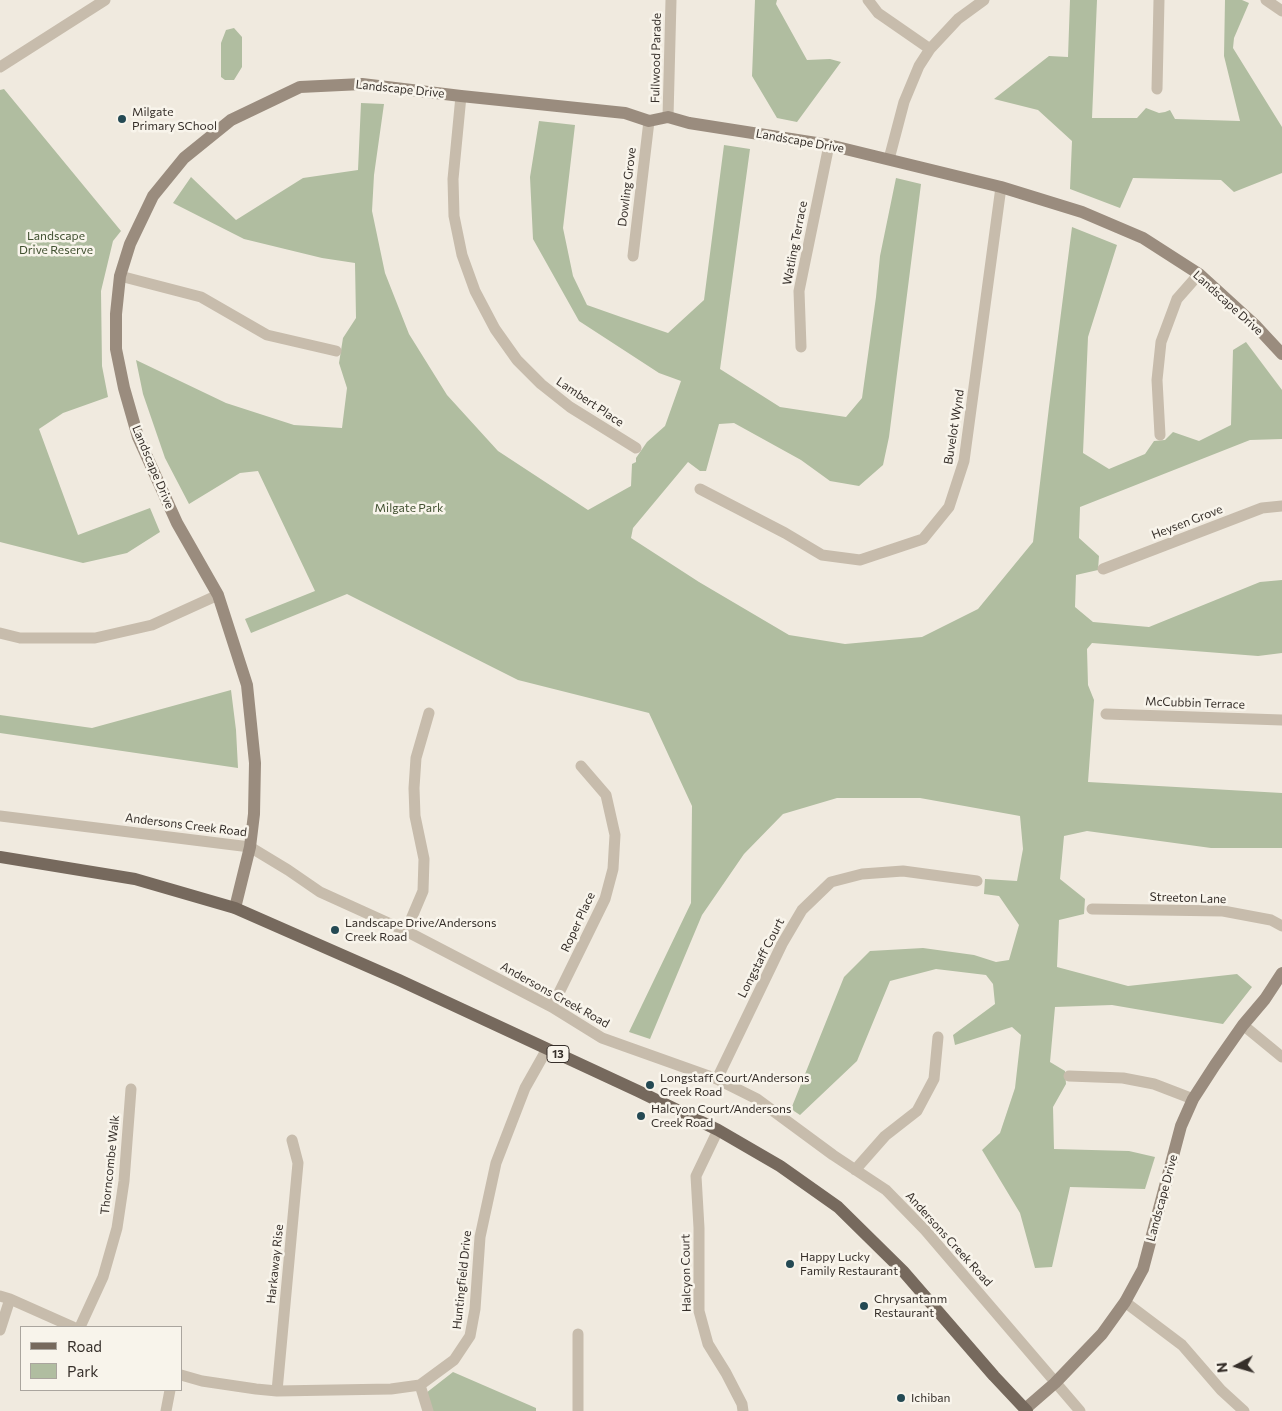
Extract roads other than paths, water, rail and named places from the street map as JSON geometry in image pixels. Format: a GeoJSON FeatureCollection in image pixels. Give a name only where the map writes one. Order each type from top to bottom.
{"type":"FeatureCollection","features":[{"type":"Feature","properties":{"kind":"main road","name":"13"},"geometry":{"type":"LineString","coordinates":[[0,857],[135,879],[235,908],[399,980],[718,1130],[780,1166],[838,1207],[903,1271],[1026,1410]]}},
{"type":"Feature","properties":{"kind":"street"},"geometry":{"type":"LineString","coordinates":[[0,66],[105,0]]}},
{"type":"Feature","properties":{"kind":"street","name":"Fullwood Parade"},"geometry":{"type":"LineString","coordinates":[[668,117],[671,0]]}},
{"type":"Feature","properties":{"kind":"street"},"geometry":{"type":"LineString","coordinates":[[868,0],[878,13],[930,49]]}},
{"type":"Feature","properties":{"kind":"street"},"geometry":{"type":"LineString","coordinates":[[889,159],[904,102],[919,66],[930,49],[958,19],[984,0]]}},
{"type":"Feature","properties":{"kind":"street"},"geometry":{"type":"LineString","coordinates":[[1157,89],[1159,0]]}},
{"type":"Feature","properties":{"kind":"street"},"geometry":{"type":"LineString","coordinates":[[1266,0],[1282,11]]}},
{"type":"Feature","properties":{"kind":"street","name":"Landscape Drive"},"geometry":{"type":"LineString","coordinates":[[235,908],[250,847],[254,814],[255,763],[247,685],[218,595],[177,523],[138,437],[124,388],[116,349],[116,314],[120,276],[130,244],[153,196],[184,158],[231,120],[300,87],[362,84],[625,113],[649,121],[668,117],[689,123],[829,145],[1001,187],[1082,212],[1143,238],[1199,274],[1256,326],[1282,354]]}},
{"type":"Feature","properties":{"kind":"street","name":"Lambert Place"},"geometry":{"type":"LineString","coordinates":[[461,96],[453,179],[454,216],[462,255],[475,292],[494,329],[517,360],[541,384],[570,407],[636,448]]}},
{"type":"Feature","properties":{"kind":"street","name":"Dowling Grove"},"geometry":{"type":"LineString","coordinates":[[633,256],[649,121]]}},
{"type":"Feature","properties":{"kind":"street","name":"Watling Terrace"},"geometry":{"type":"LineString","coordinates":[[801,347],[799,291],[829,145]]}},
{"type":"Feature","properties":{"kind":"street","name":"Buvelot Wynd"},"geometry":{"type":"LineString","coordinates":[[700,489],[785,533],[822,555],[860,560],[923,540],[949,507],[964,461],[1001,187]]}},
{"type":"Feature","properties":{"kind":"street"},"geometry":{"type":"LineString","coordinates":[[1160,435],[1157,380],[1161,342],[1177,299],[1199,274]]}},
{"type":"Feature","properties":{"kind":"street"},"geometry":{"type":"LineString","coordinates":[[120,276],[201,297],[267,335],[336,351]]}},
{"type":"Feature","properties":{"kind":"street","name":"Heysen Grove"},"geometry":{"type":"LineString","coordinates":[[1103,569],[1262,508],[1282,506]]}},
{"type":"Feature","properties":{"kind":"street"},"geometry":{"type":"LineString","coordinates":[[0,633],[20,638],[95,638],[152,625],[218,595]]}},
{"type":"Feature","properties":{"kind":"street"},"geometry":{"type":"LineString","coordinates":[[406,931],[423,890],[424,859],[415,816],[414,788],[416,758],[429,713]]}},
{"type":"Feature","properties":{"kind":"street","name":"McCubbin Terrace"},"geometry":{"type":"LineString","coordinates":[[1106,714],[1282,720]]}},
{"type":"Feature","properties":{"kind":"street","name":"Roper Place"},"geometry":{"type":"LineString","coordinates":[[552,1007],[605,899],[613,869],[615,835],[606,795],[581,766]]}},
{"type":"Feature","properties":{"kind":"street","name":"Andersons Creek Road"},"geometry":{"type":"LineString","coordinates":[[0,816],[250,847],[320,892],[406,931],[552,1007],[602,1038],[717,1079],[757,1099],[855,1170],[886,1190],[925,1230],[1080,1411]]}},
{"type":"Feature","properties":{"kind":"street","name":"Longstaff Court"},"geometry":{"type":"LineString","coordinates":[[717,1079],[782,944],[802,910],[831,882],[862,874],[903,871],[976,880]]}},
{"type":"Feature","properties":{"kind":"street","name":"Streeton Lane"},"geometry":{"type":"LineString","coordinates":[[1092,909],[1222,911],[1271,920],[1282,926]]}},
{"type":"Feature","properties":{"kind":"street","name":"Landscape Drive"},"geometry":{"type":"LineString","coordinates":[[1026,1410],[1102,1334],[1125,1302],[1143,1269],[1181,1126],[1193,1099],[1243,1025],[1265,999],[1282,973]]}},
{"type":"Feature","properties":{"kind":"street"},"geometry":{"type":"LineString","coordinates":[[1243,1025],[1282,1057]]}},
{"type":"Feature","properties":{"kind":"street"},"geometry":{"type":"LineString","coordinates":[[855,1170],[885,1136],[917,1111],[934,1079],[938,1037]]}},
{"type":"Feature","properties":{"kind":"street","name":"Huntingfield Drive"},"geometry":{"type":"LineString","coordinates":[[182,1375],[202,1381],[276,1391],[391,1389],[420,1384],[454,1360],[470,1336],[475,1309],[480,1237],[496,1163],[525,1088],[547,1049]]}},
{"type":"Feature","properties":{"kind":"street"},"geometry":{"type":"LineString","coordinates":[[1069,1076],[1123,1078],[1154,1084],[1193,1099]]}},
{"type":"Feature","properties":{"kind":"street","name":"Thorncombe Walk"},"geometry":{"type":"LineString","coordinates":[[80,1326],[103,1276],[117,1228],[124,1180],[131,1088]]}},
{"type":"Feature","properties":{"kind":"street","name":"Halcyon Court"},"geometry":{"type":"LineString","coordinates":[[718,1130],[696,1176],[699,1228],[699,1311],[708,1344],[726,1373],[742,1404],[743,1411]]}},
{"type":"Feature","properties":{"kind":"street","name":"Harkaway Rise"},"geometry":{"type":"LineString","coordinates":[[276,1391],[298,1163],[292,1140]]}},
{"type":"Feature","properties":{"kind":"street"},"geometry":{"type":"LineString","coordinates":[[0,1330],[5,1298],[71,1326]]}},
{"type":"Feature","properties":{"kind":"street"},"geometry":{"type":"LineString","coordinates":[[1125,1302],[1182,1345],[1221,1390],[1244,1411]]}},
{"type":"Feature","properties":{"kind":"street"},"geometry":{"type":"LineString","coordinates":[[578,1334],[578,1411]]}},
{"type":"Feature","properties":{"kind":"street"},"geometry":{"type":"LineString","coordinates":[[420,1384],[428,1411]]}},
{"type":"Feature","properties":{"kind":"street"},"geometry":{"type":"LineString","coordinates":[[166,1411],[170,1391]]}},
{"type":"Feature","properties":{"kind":"place","name":"Milgate Primary SChool"},"geometry":{"type":"Point","coordinates":[122,119]}},
{"type":"Feature","properties":{"kind":"place","name":"Landscape Drive/Andersons Creek Road"},"geometry":{"type":"Point","coordinates":[335,930]}},
{"type":"Feature","properties":{"kind":"place","name":"Longstaff Court/Andersons Creek Road"},"geometry":{"type":"Point","coordinates":[650,1085]}},
{"type":"Feature","properties":{"kind":"place","name":"Halcyon Court/Andersons Creek Road"},"geometry":{"type":"Point","coordinates":[641,1116]}},
{"type":"Feature","properties":{"kind":"place","name":"Happy Lucky Family Restaurant"},"geometry":{"type":"Point","coordinates":[790,1264]}},
{"type":"Feature","properties":{"kind":"place","name":"Chrysantanm Restaurant"},"geometry":{"type":"Point","coordinates":[864,1306]}},
{"type":"Feature","properties":{"kind":"place","name":"Ichiban"},"geometry":{"type":"Point","coordinates":[901,1398]}},
{"type":"Feature","properties":{"kind":"park label","name":"Landscape Drive Reserve"},"geometry":{"type":"Point","coordinates":[56,243]}},
{"type":"Feature","properties":{"kind":"park label","name":"Milgate Park"},"geometry":{"type":"Point","coordinates":[409,508]}}]}
